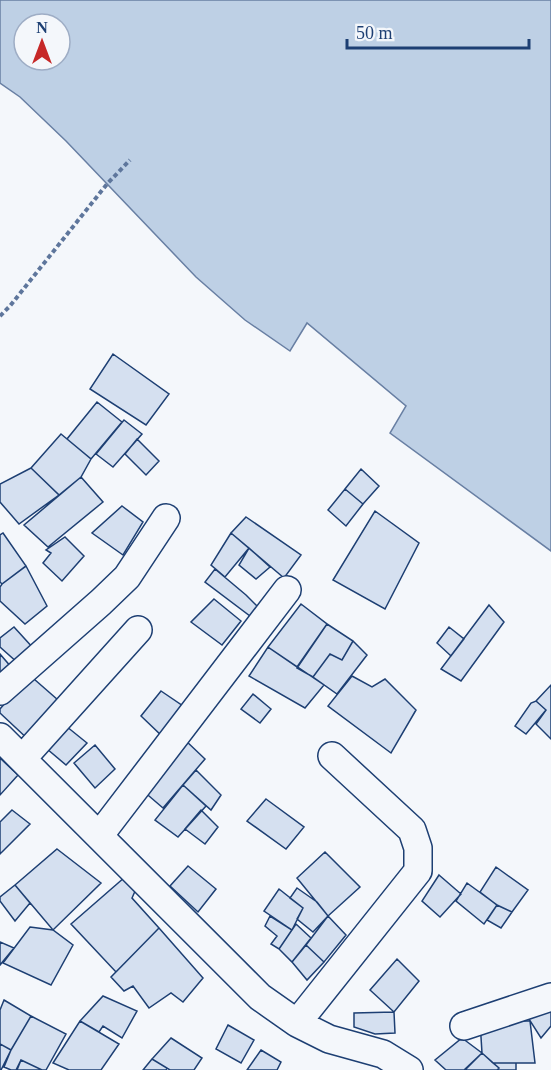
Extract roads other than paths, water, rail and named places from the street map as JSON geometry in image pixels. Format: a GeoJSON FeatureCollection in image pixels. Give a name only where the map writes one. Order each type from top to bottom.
{"type":"FeatureCollection","features":[{"type":"Feature","properties":{"kind":"street"},"geometry":{"type":"LineString","coordinates":[[0,691],[126,577],[166,518]]}},
{"type":"Feature","properties":{"kind":"street"},"geometry":{"type":"LineString","coordinates":[[99,836],[287,590]]}},
{"type":"Feature","properties":{"kind":"street"},"geometry":{"type":"LineString","coordinates":[[22,759],[138,630]]}},
{"type":"Feature","properties":{"kind":"street"},"geometry":{"type":"LineString","coordinates":[[0,737],[260,997],[297,1023],[329,1039],[383,1054],[409,1070]]}},
{"type":"Feature","properties":{"kind":"street"},"geometry":{"type":"LineString","coordinates":[[297,1023],[417,871],[417,848],[412,830],[332,756]]}},
{"type":"Feature","properties":{"kind":"street"},"geometry":{"type":"LineString","coordinates":[[464,1026],[551,997]]}},
{"type":"Feature","properties":{"kind":"water"},"geometry":{"type":"Polygon","coordinates":[[[0,0],[551,0],[551,551],[390,433],[406,406],[307,323],[290,351],[245,320],[196,277],[66,141],[20,97],[0,83],[0,0]]]}}]}
